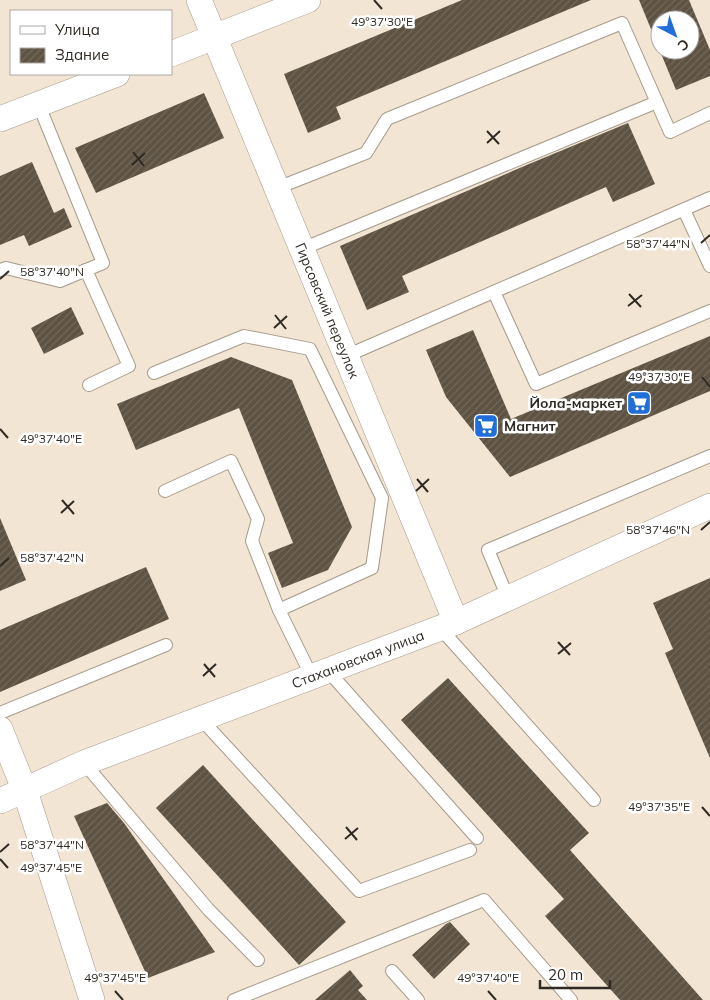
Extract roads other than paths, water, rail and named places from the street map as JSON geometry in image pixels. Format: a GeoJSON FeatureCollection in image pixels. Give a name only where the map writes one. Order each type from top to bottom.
{"type":"FeatureCollection","features":[{"type":"Feature","properties":{"kind":"street","name":"Гирсовский переулок"},"geometry":{"type":"LineString","coordinates":[[198,0],[346,356],[448,625]]}},
{"type":"Feature","properties":{"kind":"street"},"geometry":{"type":"LineString","coordinates":[[172,54],[308,0]]}},
{"type":"Feature","properties":{"kind":"street"},"geometry":{"type":"LineString","coordinates":[[0,119],[115,75]]}},
{"type":"Feature","properties":{"kind":"street","name":"Стахановская улица"},"geometry":{"type":"LineString","coordinates":[[0,801],[84,764],[448,625],[710,506]]}},
{"type":"Feature","properties":{"kind":"street"},"geometry":{"type":"LineString","coordinates":[[0,729],[26,791],[92,1000]]}},
{"type":"Feature","properties":{"kind":"lane"},"geometry":{"type":"LineString","coordinates":[[277,188],[366,153],[388,119],[622,23],[670,132],[710,113]]}},
{"type":"Feature","properties":{"kind":"lane"},"geometry":{"type":"LineString","coordinates":[[302,248],[657,102]]}},
{"type":"Feature","properties":{"kind":"lane"},"geometry":{"type":"LineString","coordinates":[[0,270],[6,268],[60,281],[103,263],[38,103]]}},
{"type":"Feature","properties":{"kind":"lane"},"geometry":{"type":"LineString","coordinates":[[346,356],[710,198]]}},
{"type":"Feature","properties":{"kind":"lane"},"geometry":{"type":"LineString","coordinates":[[684,210],[710,266]]}},
{"type":"Feature","properties":{"kind":"lane"},"geometry":{"type":"LineString","coordinates":[[86,270],[129,366],[90,385]]}},
{"type":"Feature","properties":{"kind":"lane"},"geometry":{"type":"LineString","coordinates":[[494,292],[536,384],[710,311]]}},
{"type":"Feature","properties":{"kind":"lane"},"geometry":{"type":"LineString","coordinates":[[154,374],[244,336],[310,349],[382,498],[372,568],[279,610]]}},
{"type":"Feature","properties":{"kind":"lane"},"geometry":{"type":"LineString","coordinates":[[508,598],[488,550],[710,456]]}},
{"type":"Feature","properties":{"kind":"lane"},"geometry":{"type":"LineString","coordinates":[[165,491],[231,461],[258,519],[252,541],[279,610],[320,674],[474,844],[359,890],[201,719]]}},
{"type":"Feature","properties":{"kind":"lane"},"geometry":{"type":"LineString","coordinates":[[448,625],[594,800]]}},
{"type":"Feature","properties":{"kind":"lane"},"geometry":{"type":"LineString","coordinates":[[0,713],[166,645]]}},
{"type":"Feature","properties":{"kind":"lane"},"geometry":{"type":"LineString","coordinates":[[84,764],[208,909],[258,960]]}},
{"type":"Feature","properties":{"kind":"lane"},"geometry":{"type":"LineString","coordinates":[[234,1000],[484,900],[571,1000]]}},
{"type":"Feature","properties":{"kind":"lane"},"geometry":{"type":"LineString","coordinates":[[392,971],[418,1000]]}},
{"type":"Feature","properties":{"kind":"place","name":"Йола-маркет"},"geometry":{"type":"Point","coordinates":[639,403]}},
{"type":"Feature","properties":{"kind":"place","name":"Магнит"},"geometry":{"type":"Point","coordinates":[486,426]}}]}
